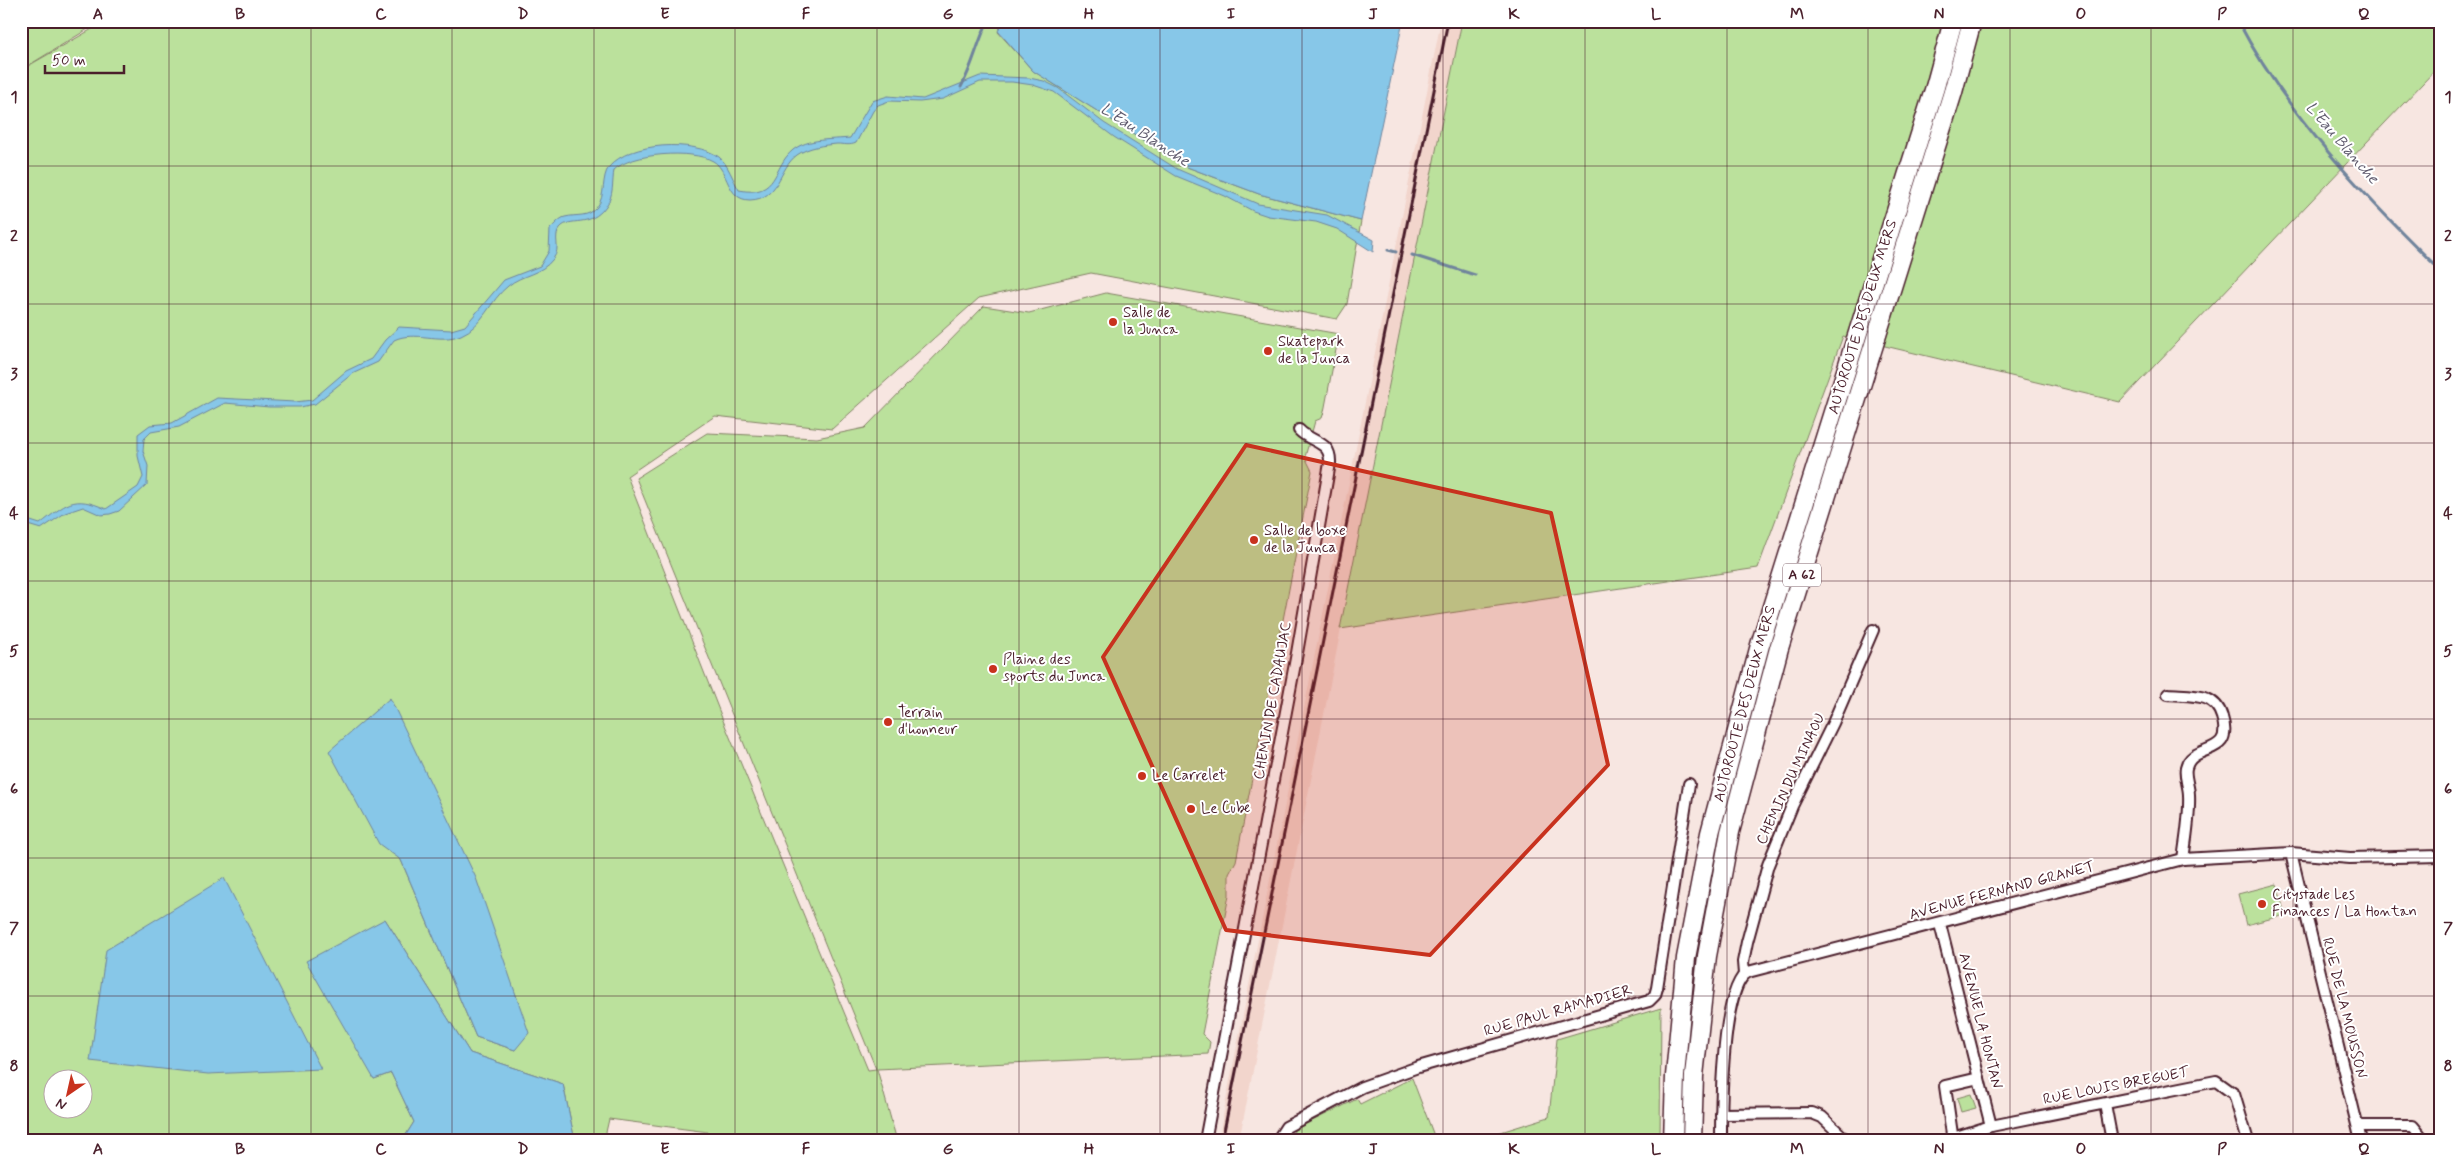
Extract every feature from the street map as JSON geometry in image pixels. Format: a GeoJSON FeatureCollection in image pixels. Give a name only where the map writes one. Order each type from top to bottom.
{"type":"FeatureCollection","features":[{"type":"Feature","properties":{"kind":"highway","name":"AUTOROUTE DES DEUX MERS"},"geometry":{"type":"LineString","coordinates":[[1673,1141],[1675,1076],[1686,958],[1710,833],[1760,645],[1935,87],[1953,21]]}},
{"type":"Feature","properties":{"kind":"highway","name":"AUTOROUTE DES DEUX MERS"},"geometry":{"type":"LineString","coordinates":[[1692,1141],[1694,1076],[1707,956],[1730,832],[1779,648],[1954,92],[1972,21]]}},
{"type":"Feature","properties":{"kind":"street","name":"CHEMIN DE CADAUJAC"},"geometry":{"type":"LineString","coordinates":[[1205,1141],[1289,698],[1330,463],[1329,454],[1324,444],[1316,439],[1305,436],[1299,430]]}},
{"type":"Feature","properties":{"kind":"street","name":"CHEMIN DU MINAOU"},"geometry":{"type":"LineString","coordinates":[[1744,974],[1743,962],[1747,942],[1768,865],[1792,806],[1833,723],[1873,630]]}},
{"type":"Feature","properties":{"kind":"street"},"geometry":{"type":"LineString","coordinates":[[2168,694],[2212,700],[2219,706],[2225,731],[2222,740],[2214,748],[2195,755],[2188,760],[2185,771],[2189,793],[2183,859]]}},
{"type":"Feature","properties":{"kind":"street","name":"RUE PAUL RAMADIER"},"geometry":{"type":"LineString","coordinates":[[1277,1141],[1286,1127],[1362,1087],[1418,1067],[1649,1001],[1655,995],[1657,988],[1689,784]]}},
{"type":"Feature","properties":{"kind":"street","name":"AVENUE FERNAND GRANET"},"geometry":{"type":"LineString","coordinates":[[1744,974],[2183,859],[2291,853],[2374,858],[2441,856]]}},
{"type":"Feature","properties":{"kind":"street","name":"RUE DE LA MOUSSON"},"geometry":{"type":"LineString","coordinates":[[2291,853],[2361,1141]]}},
{"type":"Feature","properties":{"kind":"street","name":"AVENUE LA HONTAN"},"geometry":{"type":"LineString","coordinates":[[1940,924],[1990,1126]]}},
{"type":"Feature","properties":{"kind":"street"},"geometry":{"type":"LineString","coordinates":[[1721,1141],[1721,1114],[1729,1016],[1734,990],[1744,974]]}},
{"type":"Feature","properties":{"kind":"street"},"geometry":{"type":"LineString","coordinates":[[1953,1139],[1945,1086],[1979,1078]]}},
{"type":"Feature","properties":{"kind":"street","name":"RUE LOUIS BREGUET"},"geometry":{"type":"LineString","coordinates":[[1953,1139],[1990,1126],[2216,1081],[2234,1094],[2248,1141]]}},
{"type":"Feature","properties":{"kind":"street"},"geometry":{"type":"LineString","coordinates":[[2105,1104],[2112,1141]]}},
{"type":"Feature","properties":{"kind":"street"},"geometry":{"type":"LineString","coordinates":[[1721,1114],[1812,1113],[1822,1117],[1841,1135],[1841,1141]]}},
{"type":"Feature","properties":{"kind":"street"},"geometry":{"type":"LineString","coordinates":[[2358,1126],[2413,1126],[2425,1141]]}},
{"type":"Feature","properties":{"kind":"highlighted area"},"geometry":{"type":"Polygon","coordinates":[[[1246,445],[1551,513],[1608,765],[1430,955],[1226,930],[1103,657],[1246,445]]]}},
{"type":"Feature","properties":{"kind":"shaded area"},"geometry":{"type":"Polygon","coordinates":[[[1441,21],[1462,21],[1239,1141],[1218,1141],[1441,21]]]}},
{"type":"Feature","properties":{"kind":"green space"},"geometry":{"type":"Polygon","coordinates":[[[21,21],[101,21],[21,70],[21,21]]]}},
{"type":"Feature","properties":{"kind":"green space"},"geometry":{"type":"Polygon","coordinates":[[[106,21],[1004,21],[998,32],[1033,71],[1187,167],[1259,194],[1361,221],[1347,304],[1337,319],[1091,273],[979,298],[832,429],[715,416],[627,476],[722,718],[868,1070],[876,1069],[636,478],[707,433],[817,438],[865,428],[984,306],[1029,313],[1106,293],[1339,334],[1324,412],[1322,418],[1315,421],[1305,457],[1312,471],[1236,861],[1229,874],[1229,895],[1202,1034],[1210,1042],[1208,1054],[877,1069],[897,1141],[708,1141],[708,1132],[609,1119],[604,1141],[575,1141],[563,1084],[470,1053],[385,919],[374,1079],[391,1073],[414,1122],[404,1138],[406,1141],[21,1141],[21,70],[106,21]],[[401,860],[476,1037],[515,1050],[401,860]]]}},
{"type":"Feature","properties":{"kind":"green space"},"geometry":{"type":"Polygon","coordinates":[[[1462,21],[2441,21],[2441,64],[2120,402],[1843,336],[1758,568],[1340,629],[1462,21]]]}},
{"type":"Feature","properties":{"kind":"green space","name":"Citystade Les Finances / La Hontan"},"geometry":{"type":"Polygon","coordinates":[[[2277,884],[2285,915],[2246,925],[2238,894],[2277,884]]]}},
{"type":"Feature","properties":{"kind":"green space"},"geometry":{"type":"Polygon","coordinates":[[[1661,1008],[1660,1141],[1472,1141],[1549,1117],[1557,1039],[1661,1008]]]}},
{"type":"Feature","properties":{"kind":"green space"},"geometry":{"type":"Polygon","coordinates":[[[1412,1078],[1436,1141],[1292,1141],[1294,1130],[1357,1099],[1360,1104],[1412,1078]]]}},
{"type":"Feature","properties":{"kind":"green space"},"geometry":{"type":"Polygon","coordinates":[[[1971,1094],[1976,1108],[1961,1112],[1957,1098],[1971,1094]]]}},
{"type":"Feature","properties":{"kind":"water"},"geometry":{"type":"Polygon","coordinates":[[[1004,21],[1403,21],[1361,221],[1259,194],[1187,167],[1033,71],[998,31],[1004,21]]]}},
{"type":"Feature","properties":{"kind":"water"},"geometry":{"type":"Polygon","coordinates":[[[980,76],[1029,78],[1044,81],[1058,88],[1104,123],[1177,169],[1258,204],[1327,215],[1374,240],[1373,252],[1337,229],[1316,222],[1268,216],[1176,176],[1114,137],[1054,92],[1033,85],[1012,82],[980,82],[943,99],[920,102],[889,101],[878,105],[856,143],[822,146],[801,152],[791,161],[773,189],[767,195],[760,198],[742,199],[736,195],[718,165],[703,157],[677,154],[662,155],[622,164],[614,170],[609,202],[600,213],[587,220],[569,223],[560,228],[557,235],[556,255],[553,259],[543,268],[508,286],[469,331],[453,337],[410,336],[394,340],[378,362],[352,374],[315,404],[300,407],[269,407],[225,403],[179,427],[151,432],[144,439],[143,451],[148,466],[147,485],[119,511],[101,515],[83,507],[65,513],[41,529],[21,523],[21,518],[40,524],[70,503],[85,502],[106,509],[138,487],[143,477],[138,456],[138,434],[150,425],[172,423],[217,398],[295,402],[312,400],[346,371],[371,359],[385,340],[399,327],[451,330],[465,326],[504,280],[540,266],[549,251],[550,229],[557,222],[565,217],[590,213],[597,207],[602,198],[605,176],[609,167],[618,159],[631,152],[662,146],[694,147],[708,151],[722,160],[739,190],[761,190],[773,179],[786,157],[799,146],[820,140],[850,138],[872,101],[888,96],[923,99],[980,76]]]}},
{"type":"Feature","properties":{"kind":"water"},"geometry":{"type":"Polygon","coordinates":[[[390,698],[476,878],[529,1033],[515,1050],[476,1037],[401,860],[379,844],[329,751],[390,698]]]}},
{"type":"Feature","properties":{"kind":"water"},"geometry":{"type":"Polygon","coordinates":[[[224,878],[321,1069],[208,1074],[90,1061],[106,950],[224,878]]]}},
{"type":"Feature","properties":{"kind":"water"},"geometry":{"type":"Polygon","coordinates":[[[385,919],[470,1053],[563,1084],[575,1141],[406,1141],[404,1138],[414,1122],[391,1073],[374,1079],[306,961],[385,919]]]}},
{"type":"Feature","properties":{"kind":"waterway","name":"L'Eau Blanche"},"geometry":{"type":"LineString","coordinates":[[961,87],[988,21]]}},
{"type":"Feature","properties":{"kind":"waterway","name":"L'Eau Blanche"},"geometry":{"type":"LineString","coordinates":[[2238,21],[2280,89],[2329,153],[2384,214],[2441,271]]}},
{"type":"Feature","properties":{"kind":"waterway","name":"L'Eau Blanche"},"geometry":{"type":"LineString","coordinates":[[1388,250],[1396,252]]}},
{"type":"Feature","properties":{"kind":"waterway","name":"L'Eau Blanche"},"geometry":{"type":"LineString","coordinates":[[1412,255],[1475,275]]}},
{"type":"Feature","properties":{"kind":"railway"},"geometry":{"type":"LineString","coordinates":[[1222,1141],[1448,21]]}},
{"type":"Feature","properties":{"kind":"place","name":"Salle de la Junca"},"geometry":{"type":"Point","coordinates":[1113,322]}},
{"type":"Feature","properties":{"kind":"place","name":"Skatepark de la Junca"},"geometry":{"type":"Point","coordinates":[1268,351]}},
{"type":"Feature","properties":{"kind":"place","name":"Salle de boxe de la Junca"},"geometry":{"type":"Point","coordinates":[1254,540]}},
{"type":"Feature","properties":{"kind":"place","name":"Plaine des sports du Junca"},"geometry":{"type":"Point","coordinates":[993,669]}},
{"type":"Feature","properties":{"kind":"place","name":"Terrain d'honneur"},"geometry":{"type":"Point","coordinates":[888,722]}},
{"type":"Feature","properties":{"kind":"place","name":"Le Carrelet"},"geometry":{"type":"Point","coordinates":[1142,776]}},
{"type":"Feature","properties":{"kind":"place","name":"Le Cube"},"geometry":{"type":"Point","coordinates":[1191,809]}},
{"type":"Feature","properties":{"kind":"place","name":"Citystade Les Finances / La Hontan"},"geometry":{"type":"Point","coordinates":[2262,904]}}]}
